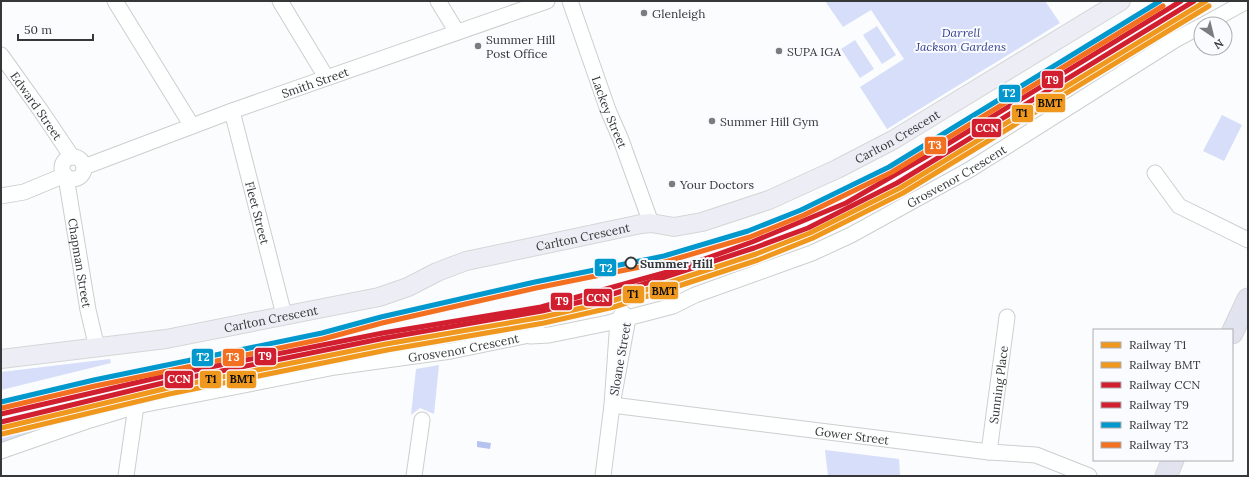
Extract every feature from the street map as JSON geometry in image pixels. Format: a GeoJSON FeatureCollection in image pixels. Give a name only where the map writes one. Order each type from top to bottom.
{"type":"FeatureCollection","features":[{"type":"Feature","properties":{"kind":"highway"},"geometry":{"type":"LineString","coordinates":[[1233,331],[1248,300]]}},
{"type":"Feature","properties":{"kind":"highway"},"geometry":{"type":"LineString","coordinates":[[1166,476],[1173,461]]}},
{"type":"Feature","properties":{"kind":"main road","name":"Carlton Crescent"},"geometry":{"type":"LineString","coordinates":[[1,359],[182,336],[284,316],[394,293],[437,272],[466,261],[651,223],[680,227],[718,218],[769,200],[837,169],[893,140],[1121,1]]}},
{"type":"Feature","properties":{"kind":"street"},"geometry":{"type":"LineString","coordinates":[[115,1],[192,126]]}},
{"type":"Feature","properties":{"kind":"street"},"geometry":{"type":"LineString","coordinates":[[280,1],[326,78]]}},
{"type":"Feature","properties":{"kind":"street"},"geometry":{"type":"LineString","coordinates":[[438,1],[456,32]]}},
{"type":"Feature","properties":{"kind":"street","name":"Smith Street"},"geometry":{"type":"LineString","coordinates":[[84,167],[232,111],[547,1]]}},
{"type":"Feature","properties":{"kind":"street","name":"Lackey Street"},"geometry":{"type":"LineString","coordinates":[[570,1],[608,110],[621,140],[651,223]]}},
{"type":"Feature","properties":{"kind":"street"},"geometry":{"type":"LineString","coordinates":[[1219,16],[1247,1]]}},
{"type":"Feature","properties":{"kind":"street","name":"Grosvenor Crescent"},"geometry":{"type":"LineString","coordinates":[[1,451],[90,420],[136,406],[335,367],[439,353],[530,336],[549,335],[673,306],[695,296],[773,268],[852,235],[969,170],[1175,40],[1193,30]]}},
{"type":"Feature","properties":{"kind":"street","name":"Edward Street"},"geometry":{"type":"LineString","coordinates":[[1,56],[72,157]]}},
{"type":"Feature","properties":{"kind":"street","name":"Fleet Street"},"geometry":{"type":"LineString","coordinates":[[232,111],[284,316]]}},
{"type":"Feature","properties":{"kind":"street"},"geometry":{"type":"LineString","coordinates":[[1,196],[24,192],[66,176],[73,179],[80,176],[84,167],[80,159],[72,157],[66,160],[62,166],[66,176]]}},
{"type":"Feature","properties":{"kind":"street"},"geometry":{"type":"LineString","coordinates":[[1155,173],[1179,206],[1248,240]]}},
{"type":"Feature","properties":{"kind":"street","name":"Chapman Street"},"geometry":{"type":"LineString","coordinates":[[66,176],[91,324],[97,348]]}},
{"type":"Feature","properties":{"kind":"street","name":"Sloane Street"},"geometry":{"type":"LineString","coordinates":[[603,476],[623,317]]}},
{"type":"Feature","properties":{"kind":"street","name":"Sunning Place"},"geometry":{"type":"LineString","coordinates":[[989,452],[1007,317]]}},
{"type":"Feature","properties":{"kind":"street","name":"Gower Street"},"geometry":{"type":"LineString","coordinates":[[612,405],[989,452],[1036,455],[1089,476]]}},
{"type":"Feature","properties":{"kind":"street"},"geometry":{"type":"LineString","coordinates":[[126,476],[136,406]]}},
{"type":"Feature","properties":{"kind":"street"},"geometry":{"type":"LineString","coordinates":[[414,476],[422,420]]}},
{"type":"Feature","properties":{"kind":"green space","name":"Darrell Jackson Gardens"},"geometry":{"type":"Polygon","coordinates":[[[825,1],[1045,1],[1060,23],[887,129],[860,87],[904,59],[871,10],[843,27],[825,1]]]}},
{"type":"Feature","properties":{"kind":"green space"},"geometry":{"type":"Polygon","coordinates":[[[877,26],[896,55],[882,64],[863,35],[877,26]]]}},
{"type":"Feature","properties":{"kind":"green space"},"geometry":{"type":"Polygon","coordinates":[[[855,40],[874,69],[860,78],[841,49],[855,40]]]}},
{"type":"Feature","properties":{"kind":"green space"},"geometry":{"type":"Polygon","coordinates":[[[1222,115],[1242,125],[1224,161],[1203,151],[1222,115]]]}},
{"type":"Feature","properties":{"kind":"green space"},"geometry":{"type":"Polygon","coordinates":[[[110,359],[111,363],[1,390],[1,372],[110,359]]]}},
{"type":"Feature","properties":{"kind":"green space"},"geometry":{"type":"Polygon","coordinates":[[[439,365],[434,414],[420,408],[411,415],[416,369],[439,365]]]}},
{"type":"Feature","properties":{"kind":"green space"},"geometry":{"type":"Polygon","coordinates":[[[98,409],[99,413],[1,445],[1,436],[98,409]]]}},
{"type":"Feature","properties":{"kind":"green space"},"geometry":{"type":"Polygon","coordinates":[[[825,450],[899,459],[900,476],[828,476],[825,450]]]}},
{"type":"Feature","properties":{"kind":"water"},"geometry":{"type":"Polygon","coordinates":[[[477,441],[491,443],[490,449],[477,447],[477,441]]]}},
{"type":"Feature","properties":{"kind":"rail line","name":"T2"},"geometry":{"type":"LineString","coordinates":[[1,402],[94,380],[322,333],[381,317],[535,282],[664,256],[748,231],[801,210],[889,167],[1160,1]]}},
{"type":"Feature","properties":{"kind":"rail line","name":"T9"},"geometry":{"type":"LineString","coordinates":[[1,414],[165,376],[383,333],[541,307],[671,271],[752,242],[846,203],[941,148],[1181,1]]}},
{"type":"Feature","properties":{"kind":"rail line","name":"CCN"},"geometry":{"type":"LineString","coordinates":[[1,422],[167,382],[385,338],[542,311],[610,295],[754,248],[808,228],[897,183],[1194,1]]}},
{"type":"Feature","properties":{"kind":"rail line","name":"T1"},"geometry":{"type":"LineString","coordinates":[[1,428],[168,388],[386,344],[543,317],[612,301],[756,254],[810,233],[900,188],[1206,1]]}},
{"type":"Feature","properties":{"kind":"rail line","name":"T3"},"geometry":{"type":"LineString","coordinates":[[2,408],[95,386],[323,339],[382,323],[536,288],[665,262],[750,237],[804,215],[892,172],[1163,6]]}},
{"type":"Feature","properties":{"kind":"rail line","name":"BMT"},"geometry":{"type":"LineString","coordinates":[[2,434],[169,394],[387,350],[544,323],[614,307],[758,260],[813,238],[903,193],[1209,6]]}},
{"type":"Feature","properties":{"kind":"place","name":"Glenleigh"},"geometry":{"type":"Point","coordinates":[644,13]}},
{"type":"Feature","properties":{"kind":"place","name":"Summer Hill Post Office"},"geometry":{"type":"Point","coordinates":[478,46]}},
{"type":"Feature","properties":{"kind":"place","name":"SUPA IGA"},"geometry":{"type":"Point","coordinates":[779,51]}},
{"type":"Feature","properties":{"kind":"place","name":"Summer Hill Gym"},"geometry":{"type":"Point","coordinates":[712,121]}},
{"type":"Feature","properties":{"kind":"place","name":"Your Doctors"},"geometry":{"type":"Point","coordinates":[672,184]}},
{"type":"Feature","properties":{"kind":"place","name":"Summer Hill"},"geometry":{"type":"Point","coordinates":[631,263]}}]}
